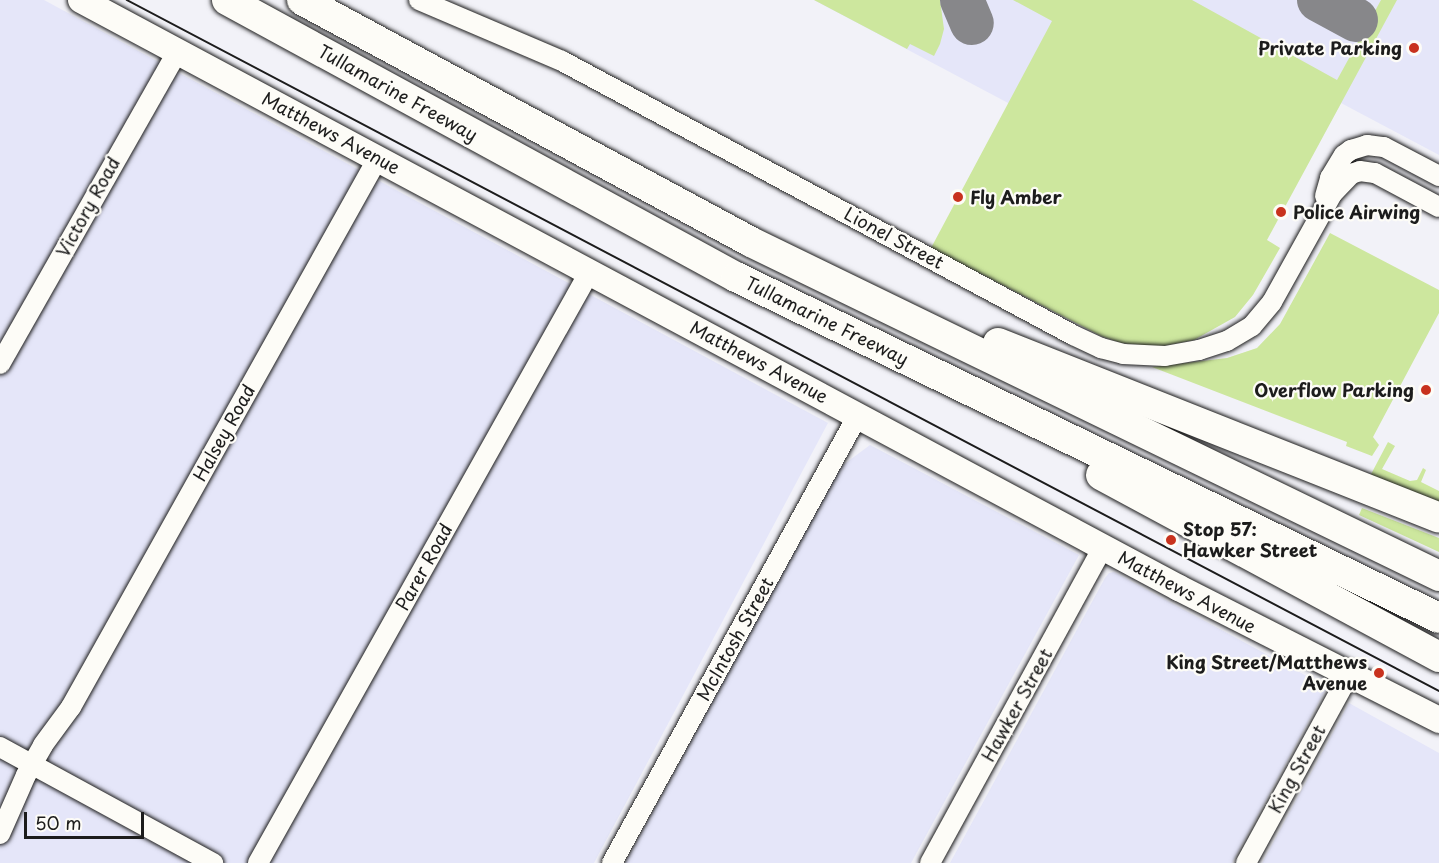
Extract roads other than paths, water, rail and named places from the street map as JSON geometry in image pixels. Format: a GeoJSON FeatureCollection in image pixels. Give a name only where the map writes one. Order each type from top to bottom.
{"type":"FeatureCollection","features":[{"type":"Feature","properties":{"kind":"highway","name":"Tullamarine Freeway"},"geometry":{"type":"LineString","coordinates":[[227,0],[736,277],[1439,618]]}},
{"type":"Feature","properties":{"kind":"highway","name":"Tullamarine Freeway"},"geometry":{"type":"LineString","coordinates":[[303,0],[752,242],[1439,576]]}},
{"type":"Feature","properties":{"kind":"highway"},"geometry":{"type":"LineString","coordinates":[[752,242],[1115,391],[1439,518]]}},
{"type":"Feature","properties":{"kind":"highway"},"geometry":{"type":"LineString","coordinates":[[736,277],[1439,657]]}},
{"type":"Feature","properties":{"kind":"main road","name":"Matthews Avenue"},"geometry":{"type":"LineString","coordinates":[[81,0],[1103,547],[1439,720]]}},
{"type":"Feature","properties":{"kind":"street","name":"Lionel Street"},"geometry":{"type":"LineString","coordinates":[[419,0],[562,61],[1073,335],[1113,352],[1146,356],[1182,354],[1218,345],[1244,332],[1266,311],[1324,208]]}},
{"type":"Feature","properties":{"kind":"street","name":"Victory Road"},"geometry":{"type":"LineString","coordinates":[[0,364],[178,51]]}},
{"type":"Feature","properties":{"kind":"street"},"geometry":{"type":"LineString","coordinates":[[1324,208],[1330,178],[1339,162],[1351,150],[1362,146],[1384,147],[1439,176]]}},
{"type":"Feature","properties":{"kind":"street","name":"Halsey Road"},"geometry":{"type":"LineString","coordinates":[[1,832],[30,793],[38,767],[54,751],[71,707],[378,158]]}},
{"type":"Feature","properties":{"kind":"street"},"geometry":{"type":"LineString","coordinates":[[1324,208],[1342,182],[1360,171],[1379,175],[1439,207]]}},
{"type":"Feature","properties":{"kind":"street","name":"Parer Road"},"geometry":{"type":"LineString","coordinates":[[258,863],[590,271]]}},
{"type":"Feature","properties":{"kind":"street","name":"McIntosh Street"},"geometry":{"type":"LineString","coordinates":[[612,863],[858,415]]}},
{"type":"Feature","properties":{"kind":"street","name":"Hawker Street"},"geometry":{"type":"LineString","coordinates":[[930,863],[1103,547]]}},
{"type":"Feature","properties":{"kind":"street","name":"King Street"},"geometry":{"type":"LineString","coordinates":[[1246,863],[1348,675]]}},
{"type":"Feature","properties":{"kind":"street"},"geometry":{"type":"LineString","coordinates":[[0,747],[213,863]]}},
{"type":"Feature","properties":{"kind":"tram line"},"geometry":{"type":"LineString","coordinates":[[127,0],[1439,691]]}},
{"type":"Feature","properties":{"kind":"place","name":"Private Parking"},"geometry":{"type":"Point","coordinates":[1414,48]}},
{"type":"Feature","properties":{"kind":"place","name":"Fly Amber"},"geometry":{"type":"Point","coordinates":[958,197]}},
{"type":"Feature","properties":{"kind":"place","name":"Police Airwing"},"geometry":{"type":"Point","coordinates":[1281,212]}},
{"type":"Feature","properties":{"kind":"place","name":"Overflow Parking"},"geometry":{"type":"Point","coordinates":[1426,390]}},
{"type":"Feature","properties":{"kind":"place","name":"Stop 57: Hawker Street"},"geometry":{"type":"Point","coordinates":[1171,540]}},
{"type":"Feature","properties":{"kind":"place","name":"King Street/Matthews Avenue"},"geometry":{"type":"Point","coordinates":[1379,673]}}]}
